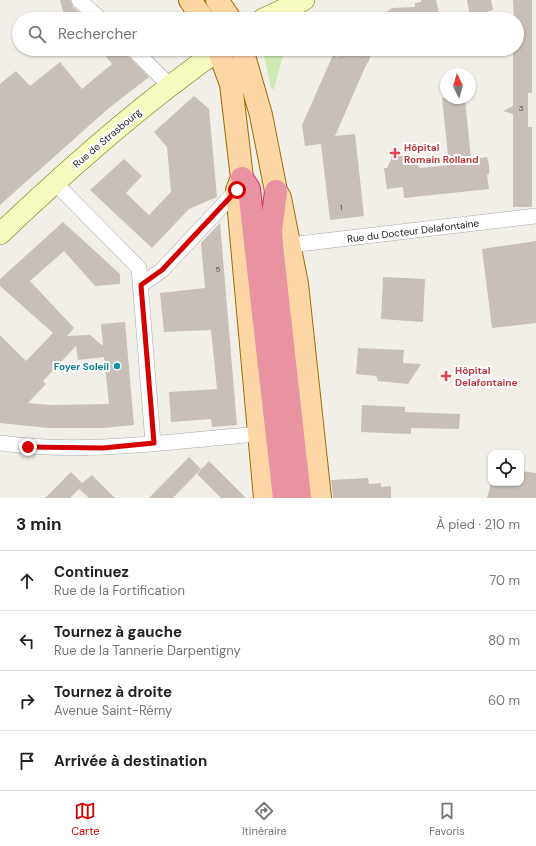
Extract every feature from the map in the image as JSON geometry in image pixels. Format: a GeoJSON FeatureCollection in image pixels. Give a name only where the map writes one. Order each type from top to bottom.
{"type":"FeatureCollection","features":[{"type":"Feature","properties":{"kind":"highway"},"geometry":{"type":"LineString","coordinates":[[239,184],[248,190],[284,498]]}},
{"type":"Feature","properties":{"kind":"highway"},"geometry":{"type":"LineString","coordinates":[[276,191],[271,231],[272,246],[300,498]]}},
{"type":"Feature","properties":{"kind":"main road"},"geometry":{"type":"LineString","coordinates":[[190,0],[198,12]]}},
{"type":"Feature","properties":{"kind":"main road"},"geometry":{"type":"LineString","coordinates":[[217,0],[225,12]]}},
{"type":"Feature","properties":{"kind":"main road"},"geometry":{"type":"LineString","coordinates":[[221,56],[231,84],[259,434],[266,498]]}},
{"type":"Feature","properties":{"kind":"main road"},"geometry":{"type":"LineString","coordinates":[[244,56],[261,114],[276,191],[280,198],[297,284],[320,498]]}},
{"type":"Feature","properties":{"kind":"street"},"geometry":{"type":"LineString","coordinates":[[79,0],[92,12]]}},
{"type":"Feature","properties":{"kind":"street"},"geometry":{"type":"LineString","coordinates":[[278,12],[304,0]]}},
{"type":"Feature","properties":{"kind":"street"},"geometry":{"type":"LineString","coordinates":[[139,56],[170,86]]}},
{"type":"Feature","properties":{"kind":"street","name":"Rue de Strasbourg"},"geometry":{"type":"LineString","coordinates":[[0,234],[55,183],[170,86],[210,56]]}},
{"type":"Feature","properties":{"kind":"street"},"geometry":{"type":"LineString","coordinates":[[55,183],[139,268],[154,443]]}},
{"type":"Feature","properties":{"kind":"street"},"geometry":{"type":"LineString","coordinates":[[141,285],[162,270],[239,184]]}},
{"type":"Feature","properties":{"kind":"street","name":"Rue du Docteur Delafontaine"},"geometry":{"type":"LineString","coordinates":[[290,245],[536,216]]}},
{"type":"Feature","properties":{"kind":"street"},"geometry":{"type":"LineString","coordinates":[[0,443],[28,447],[103,448],[259,434]]}},
{"type":"Feature","properties":{"kind":"green space"},"geometry":{"type":"Polygon","coordinates":[[[264,56],[284,56],[274,89],[271,89],[264,56]]]}},
{"type":"Feature","properties":{"kind":"building"},"geometry":{"type":"Polygon","coordinates":[[[60,0],[70,0],[73,7],[79,12],[63,12],[60,0]]]}},
{"type":"Feature","properties":{"kind":"building"},"geometry":{"type":"Polygon","coordinates":[[[421,0],[436,0],[439,12],[387,12],[392,8],[415,7],[415,3],[421,2],[421,0]]]}},
{"type":"Feature","properties":{"kind":"building"},"geometry":{"type":"Polygon","coordinates":[[[467,0],[491,0],[493,10],[486,12],[469,12],[467,0]]]}},
{"type":"Feature","properties":{"kind":"building"},"geometry":{"type":"Polygon","coordinates":[[[513,0],[532,0],[532,93],[528,93],[528,127],[532,127],[532,207],[513,207],[513,114],[503,111],[513,106],[513,56],[524,56],[524,12],[514,12],[513,0]]]}},
{"type":"Feature","properties":{"kind":"building"},"geometry":{"type":"Polygon","coordinates":[[[106,56],[128,56],[149,77],[109,108],[0,205],[0,84],[16,71],[30,86],[60,62],[82,89],[112,64],[106,56]]]}},
{"type":"Feature","properties":{"kind":"building"},"geometry":{"type":"Polygon","coordinates":[[[333,56],[370,56],[335,136],[355,134],[364,216],[330,220],[321,144],[305,146],[302,125],[333,56]]]}},
{"type":"Feature","properties":{"kind":"building"},"geometry":{"type":"Polygon","coordinates":[[[194,96],[209,109],[217,197],[189,209],[152,248],[90,190],[124,159],[142,176],[126,193],[149,215],[171,192],[167,147],[154,132],[194,96]]]}},
{"type":"Feature","properties":{"kind":"building"},"geometry":{"type":"Polygon","coordinates":[[[443,104],[466,104],[471,159],[487,157],[489,165],[489,174],[487,175],[489,189],[404,198],[403,187],[387,189],[384,168],[387,168],[392,157],[396,155],[406,156],[413,160],[420,168],[449,165],[443,104]]]}},
{"type":"Feature","properties":{"kind":"building"},"geometry":{"type":"Polygon","coordinates":[[[63,222],[120,274],[120,284],[95,286],[64,251],[30,281],[74,328],[67,336],[90,335],[103,346],[101,324],[125,322],[134,425],[103,428],[48,428],[0,423],[0,335],[26,361],[53,333],[0,286],[0,279],[63,222]],[[76,346],[43,381],[46,384],[28,403],[50,405],[109,404],[104,357],[78,360],[76,346]]]}},
{"type":"Feature","properties":{"kind":"building"},"geometry":{"type":"Polygon","coordinates":[[[220,223],[237,425],[212,427],[211,419],[171,422],[169,392],[217,389],[211,330],[164,332],[160,293],[205,288],[201,243],[220,223]]]}},
{"type":"Feature","properties":{"kind":"building"},"geometry":{"type":"Polygon","coordinates":[[[536,241],[536,323],[492,328],[482,249],[536,241]]]}},
{"type":"Feature","properties":{"kind":"building"},"geometry":{"type":"Polygon","coordinates":[[[383,277],[425,279],[423,322],[381,319],[383,277]]]}},
{"type":"Feature","properties":{"kind":"building"},"geometry":{"type":"Polygon","coordinates":[[[358,348],[404,350],[403,363],[421,364],[408,384],[378,381],[376,376],[356,374],[358,348]]]}},
{"type":"Feature","properties":{"kind":"building"},"geometry":{"type":"Polygon","coordinates":[[[362,405],[405,407],[405,412],[460,414],[459,429],[411,428],[411,434],[361,432],[362,405]]]}},
{"type":"Feature","properties":{"kind":"building"},"geometry":{"type":"Polygon","coordinates":[[[189,457],[201,469],[173,498],[149,498],[189,457]]]}},
{"type":"Feature","properties":{"kind":"building"},"geometry":{"type":"Polygon","coordinates":[[[209,461],[246,498],[221,498],[197,474],[209,461]]]}},
{"type":"Feature","properties":{"kind":"building"},"geometry":{"type":"Polygon","coordinates":[[[524,471],[536,473],[536,498],[487,498],[490,486],[524,486],[524,471]]]}},
{"type":"Feature","properties":{"kind":"building"},"geometry":{"type":"Polygon","coordinates":[[[71,472],[82,483],[92,475],[115,498],[89,498],[79,489],[70,498],[45,498],[71,472]]]}},
{"type":"Feature","properties":{"kind":"building"},"geometry":{"type":"Polygon","coordinates":[[[368,478],[369,484],[381,483],[381,487],[391,486],[391,498],[333,498],[331,480],[368,478]]]}},
{"type":"Feature","properties":{"kind":"place","name":"Hôpital Romain Rolland"},"geometry":{"type":"Point","coordinates":[395,153]}},
{"type":"Feature","properties":{"kind":"place","name":"Foyer Soleil"},"geometry":{"type":"Point","coordinates":[117,366]}},
{"type":"Feature","properties":{"kind":"place","name":"Hôpital Delafontaine"},"geometry":{"type":"Point","coordinates":[446,376]}},
{"type":"Feature","properties":{"kind":"route"},"geometry":{"type":"LineString","coordinates":[[28,447],[103,448],[154,443],[141,285],[162,270],[237,190]]}}]}
